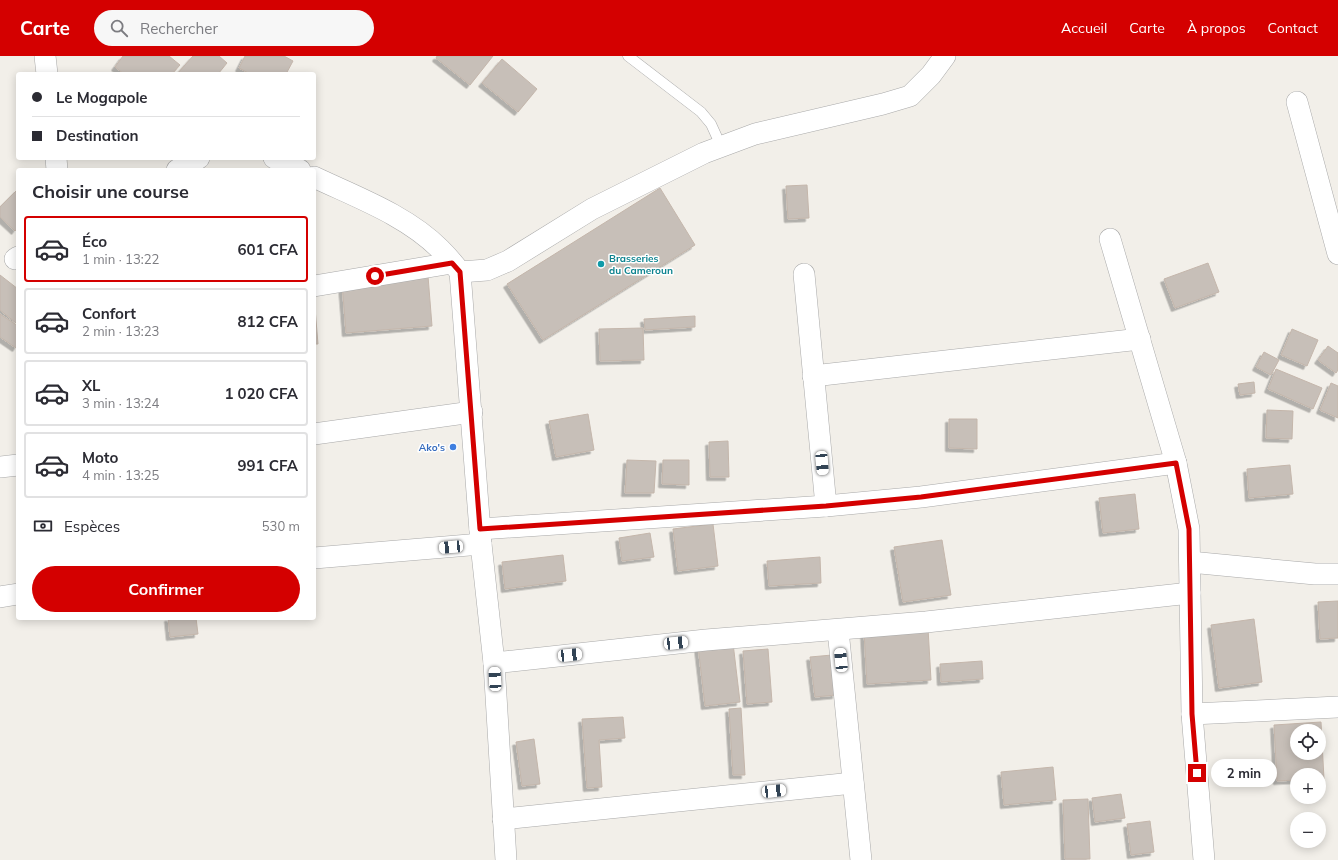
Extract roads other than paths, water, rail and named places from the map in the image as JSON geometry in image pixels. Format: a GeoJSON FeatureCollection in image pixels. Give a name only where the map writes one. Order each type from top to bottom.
{"type":"FeatureCollection","features":[{"type":"Feature","properties":{"kind":"street"},"geometry":{"type":"LineString","coordinates":[[45,56],[46,72]]}},
{"type":"Feature","properties":{"kind":"street"},"geometry":{"type":"LineString","coordinates":[[316,286],[456,267],[487,270],[508,261],[592,209],[637,185],[721,146],[755,134],[883,104],[910,96],[931,75],[945,56]]}},
{"type":"Feature","properties":{"kind":"street"},"geometry":{"type":"LineString","coordinates":[[1297,102],[1338,254]]}},
{"type":"Feature","properties":{"kind":"street"},"geometry":{"type":"LineString","coordinates":[[181,168],[195,160]]}},
{"type":"Feature","properties":{"kind":"street"},"geometry":{"type":"LineString","coordinates":[[278,160],[296,168]]}},
{"type":"Feature","properties":{"kind":"street"},"geometry":{"type":"LineString","coordinates":[[316,178],[369,202],[407,224],[440,248],[456,267],[472,412],[481,537],[494,663],[506,860]]}},
{"type":"Feature","properties":{"kind":"street"},"geometry":{"type":"LineString","coordinates":[[1110,239],[1176,463],[1189,529],[1192,714],[1204,860]]}},
{"type":"Feature","properties":{"kind":"street"},"geometry":{"type":"LineString","coordinates":[[804,274],[826,506]]}},
{"type":"Feature","properties":{"kind":"street"},"geometry":{"type":"LineString","coordinates":[[814,376],[1140,339]]}},
{"type":"Feature","properties":{"kind":"street"},"geometry":{"type":"LineString","coordinates":[[316,434],[472,412]]}},
{"type":"Feature","properties":{"kind":"street"},"geometry":{"type":"LineString","coordinates":[[316,558],[481,537],[921,497],[1176,463]]}},
{"type":"Feature","properties":{"kind":"street"},"geometry":{"type":"LineString","coordinates":[[0,467],[16,465]]}},
{"type":"Feature","properties":{"kind":"street"},"geometry":{"type":"LineString","coordinates":[[1190,562],[1315,574],[1338,574]]}},
{"type":"Feature","properties":{"kind":"street"},"geometry":{"type":"LineString","coordinates":[[494,663],[706,640],[926,622],[1190,593]]}},
{"type":"Feature","properties":{"kind":"street"},"geometry":{"type":"LineString","coordinates":[[0,597],[16,594]]}},
{"type":"Feature","properties":{"kind":"street"},"geometry":{"type":"LineString","coordinates":[[838,630],[861,860]]}},
{"type":"Feature","properties":{"kind":"street"},"geometry":{"type":"LineString","coordinates":[[1192,714],[1338,707]]}},
{"type":"Feature","properties":{"kind":"street"},"geometry":{"type":"LineString","coordinates":[[504,819],[853,783]]}},
{"type":"Feature","properties":{"kind":"lane"},"geometry":{"type":"LineString","coordinates":[[628,56],[700,112],[711,124],[721,146]]}},
{"type":"Feature","properties":{"kind":"place","name":"Brasseries du Cameroun"},"geometry":{"type":"Point","coordinates":[601,264]}},
{"type":"Feature","properties":{"kind":"place","name":"Ako's"},"geometry":{"type":"Point","coordinates":[453,447]}}]}
